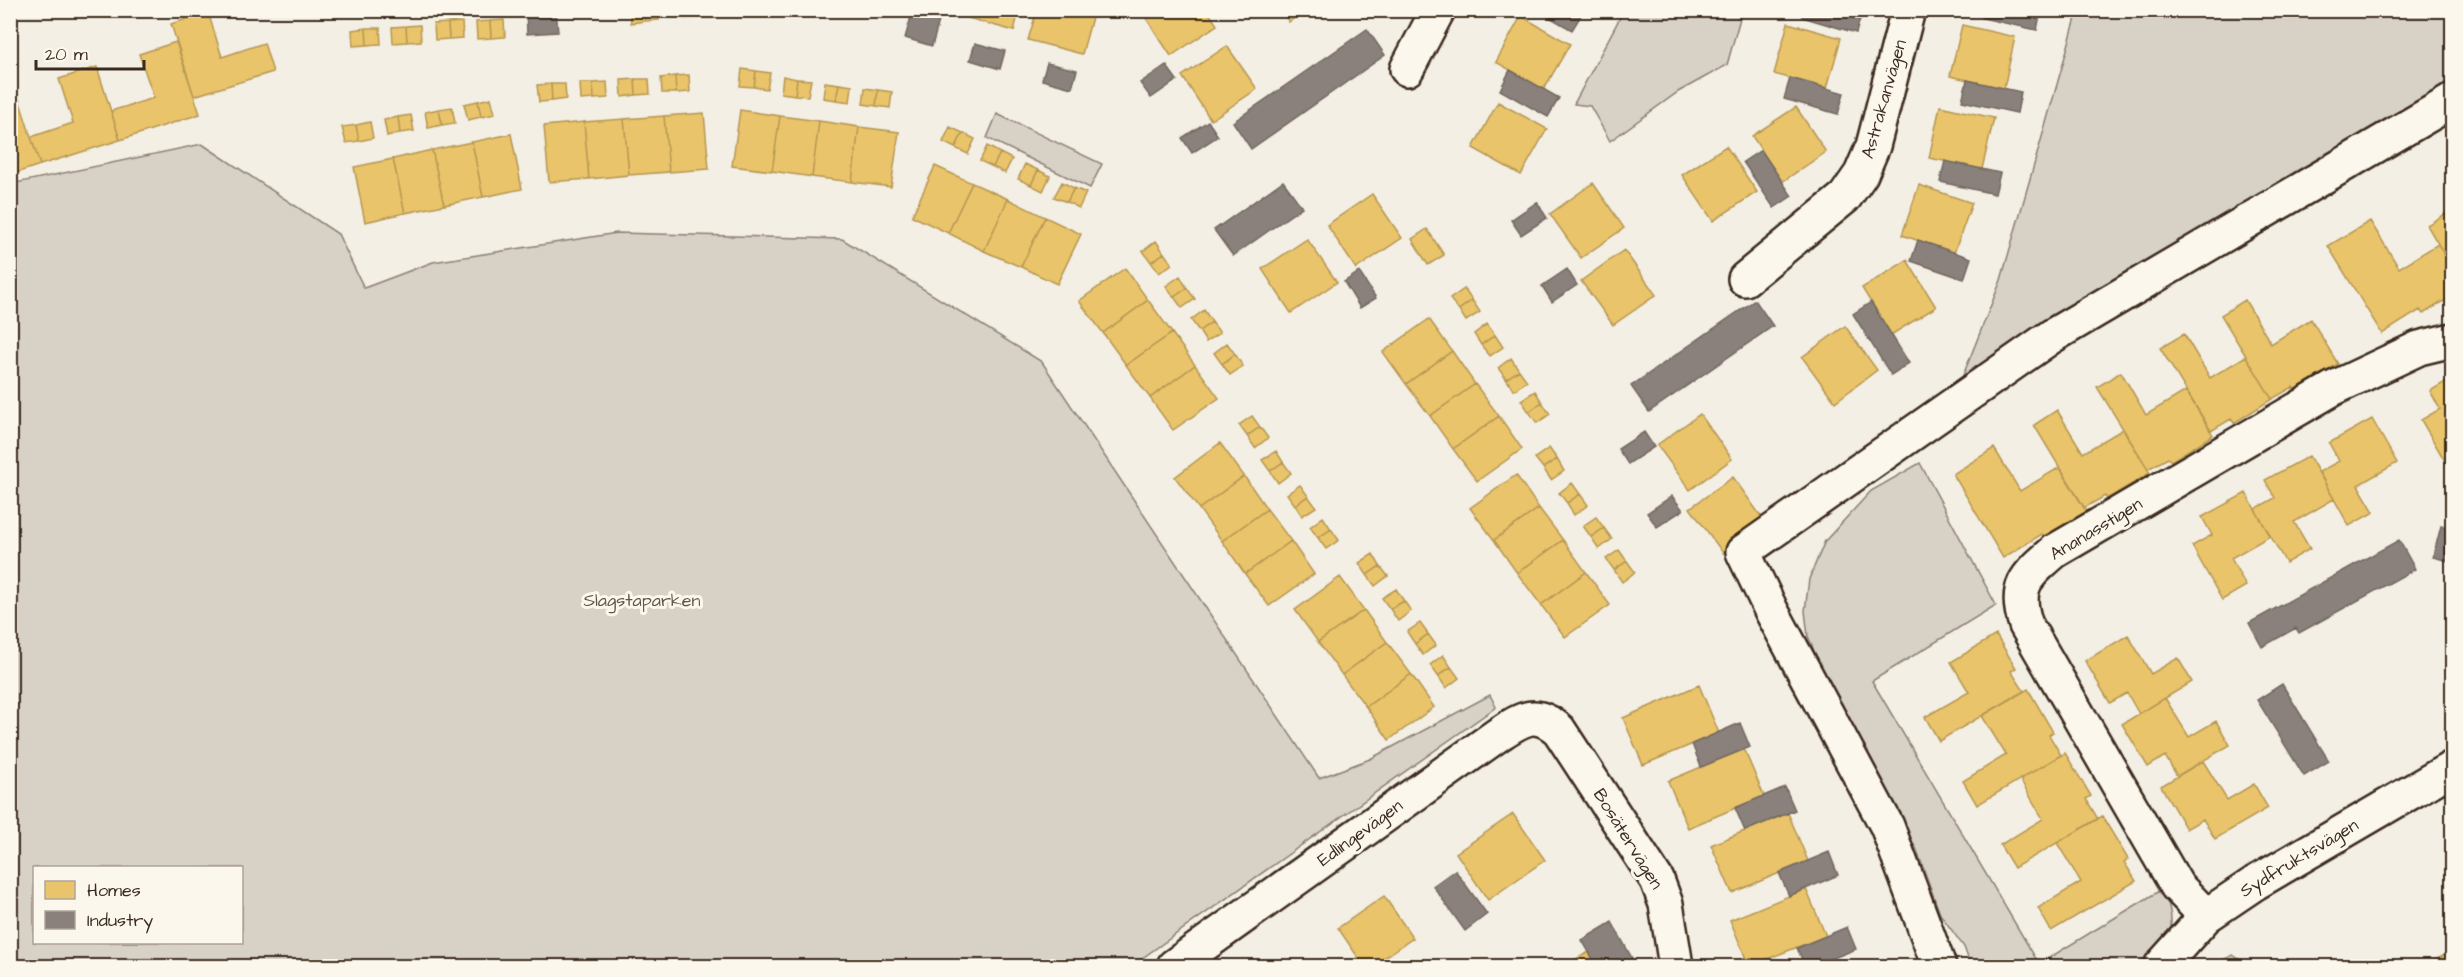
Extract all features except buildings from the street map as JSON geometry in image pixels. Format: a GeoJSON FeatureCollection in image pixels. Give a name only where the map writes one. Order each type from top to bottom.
{"type":"FeatureCollection","features":[{"type":"Feature","properties":{"kind":"street"},"geometry":{"type":"LineString","coordinates":[[1407,69],[1438,10]]}},
{"type":"Feature","properties":{"kind":"street","name":"Astrakanvägen"},"geometry":{"type":"LineString","coordinates":[[1745,279],[1845,197],[1861,174],[1873,146],[1908,10]]}},
{"type":"Feature","properties":{"kind":"street"},"geometry":{"type":"LineString","coordinates":[[1939,966],[1887,826],[1771,610],[1743,552],[2052,336],[2452,101]]}},
{"type":"Feature","properties":{"kind":"street","name":"Ananasstigen"},"geometry":{"type":"LineString","coordinates":[[2206,916],[2177,886],[2026,625],[2019,604],[2023,585],[2035,568],[2055,551],[2332,389],[2419,348],[2452,340]]}},
{"type":"Feature","properties":{"kind":"street","name":"Edlingevägen"},"geometry":{"type":"LineString","coordinates":[[1174,966],[1499,734],[1525,718],[1538,717],[1552,724]]}},
{"type":"Feature","properties":{"kind":"street","name":"Bosätervägen"},"geometry":{"type":"LineString","coordinates":[[1552,724],[1559,730],[1657,879],[1666,904],[1676,966]]}},
{"type":"Feature","properties":{"kind":"street","name":"Sydfruktsvägen"},"geometry":{"type":"LineString","coordinates":[[2161,966],[2206,916],[2254,883],[2452,768]]}},
{"type":"Feature","properties":{"kind":"green space"},"geometry":{"type":"Polygon","coordinates":[[[1624,10],[1742,11],[1727,65],[1678,92],[1610,141],[1590,106],[1574,104],[1624,10]]]}},
{"type":"Feature","properties":{"kind":"green space"},"geometry":{"type":"Polygon","coordinates":[[[2078,11],[2452,11],[2452,95],[1954,398],[2001,280],[2078,11]]]}},
{"type":"Feature","properties":{"kind":"green space"},"geometry":{"type":"Polygon","coordinates":[[[997,114],[1102,164],[1090,188],[987,138],[997,114]]]}},
{"type":"Feature","properties":{"kind":"green space","name":"Slagstaparken"},"geometry":{"type":"Polygon","coordinates":[[[202,144],[338,234],[364,288],[433,262],[617,233],[842,239],[1042,362],[1319,778],[1370,759],[1490,695],[1496,707],[1131,966],[11,966],[11,184],[202,144]]]}},
{"type":"Feature","properties":{"kind":"green space"},"geometry":{"type":"Polygon","coordinates":[[[1920,463],[1996,605],[1872,681],[2039,964],[2164,888],[2170,913],[2170,930],[2164,946],[2149,966],[1971,966],[1964,947],[1940,914],[1916,848],[1828,686],[1808,636],[1805,611],[1809,579],[1825,541],[1871,491],[1920,463]]]}},
{"type":"Feature","properties":{"kind":"green space"},"geometry":{"type":"Polygon","coordinates":[[[2233,955],[2249,966],[2211,966],[2212,965],[2233,955]]]}}]}
